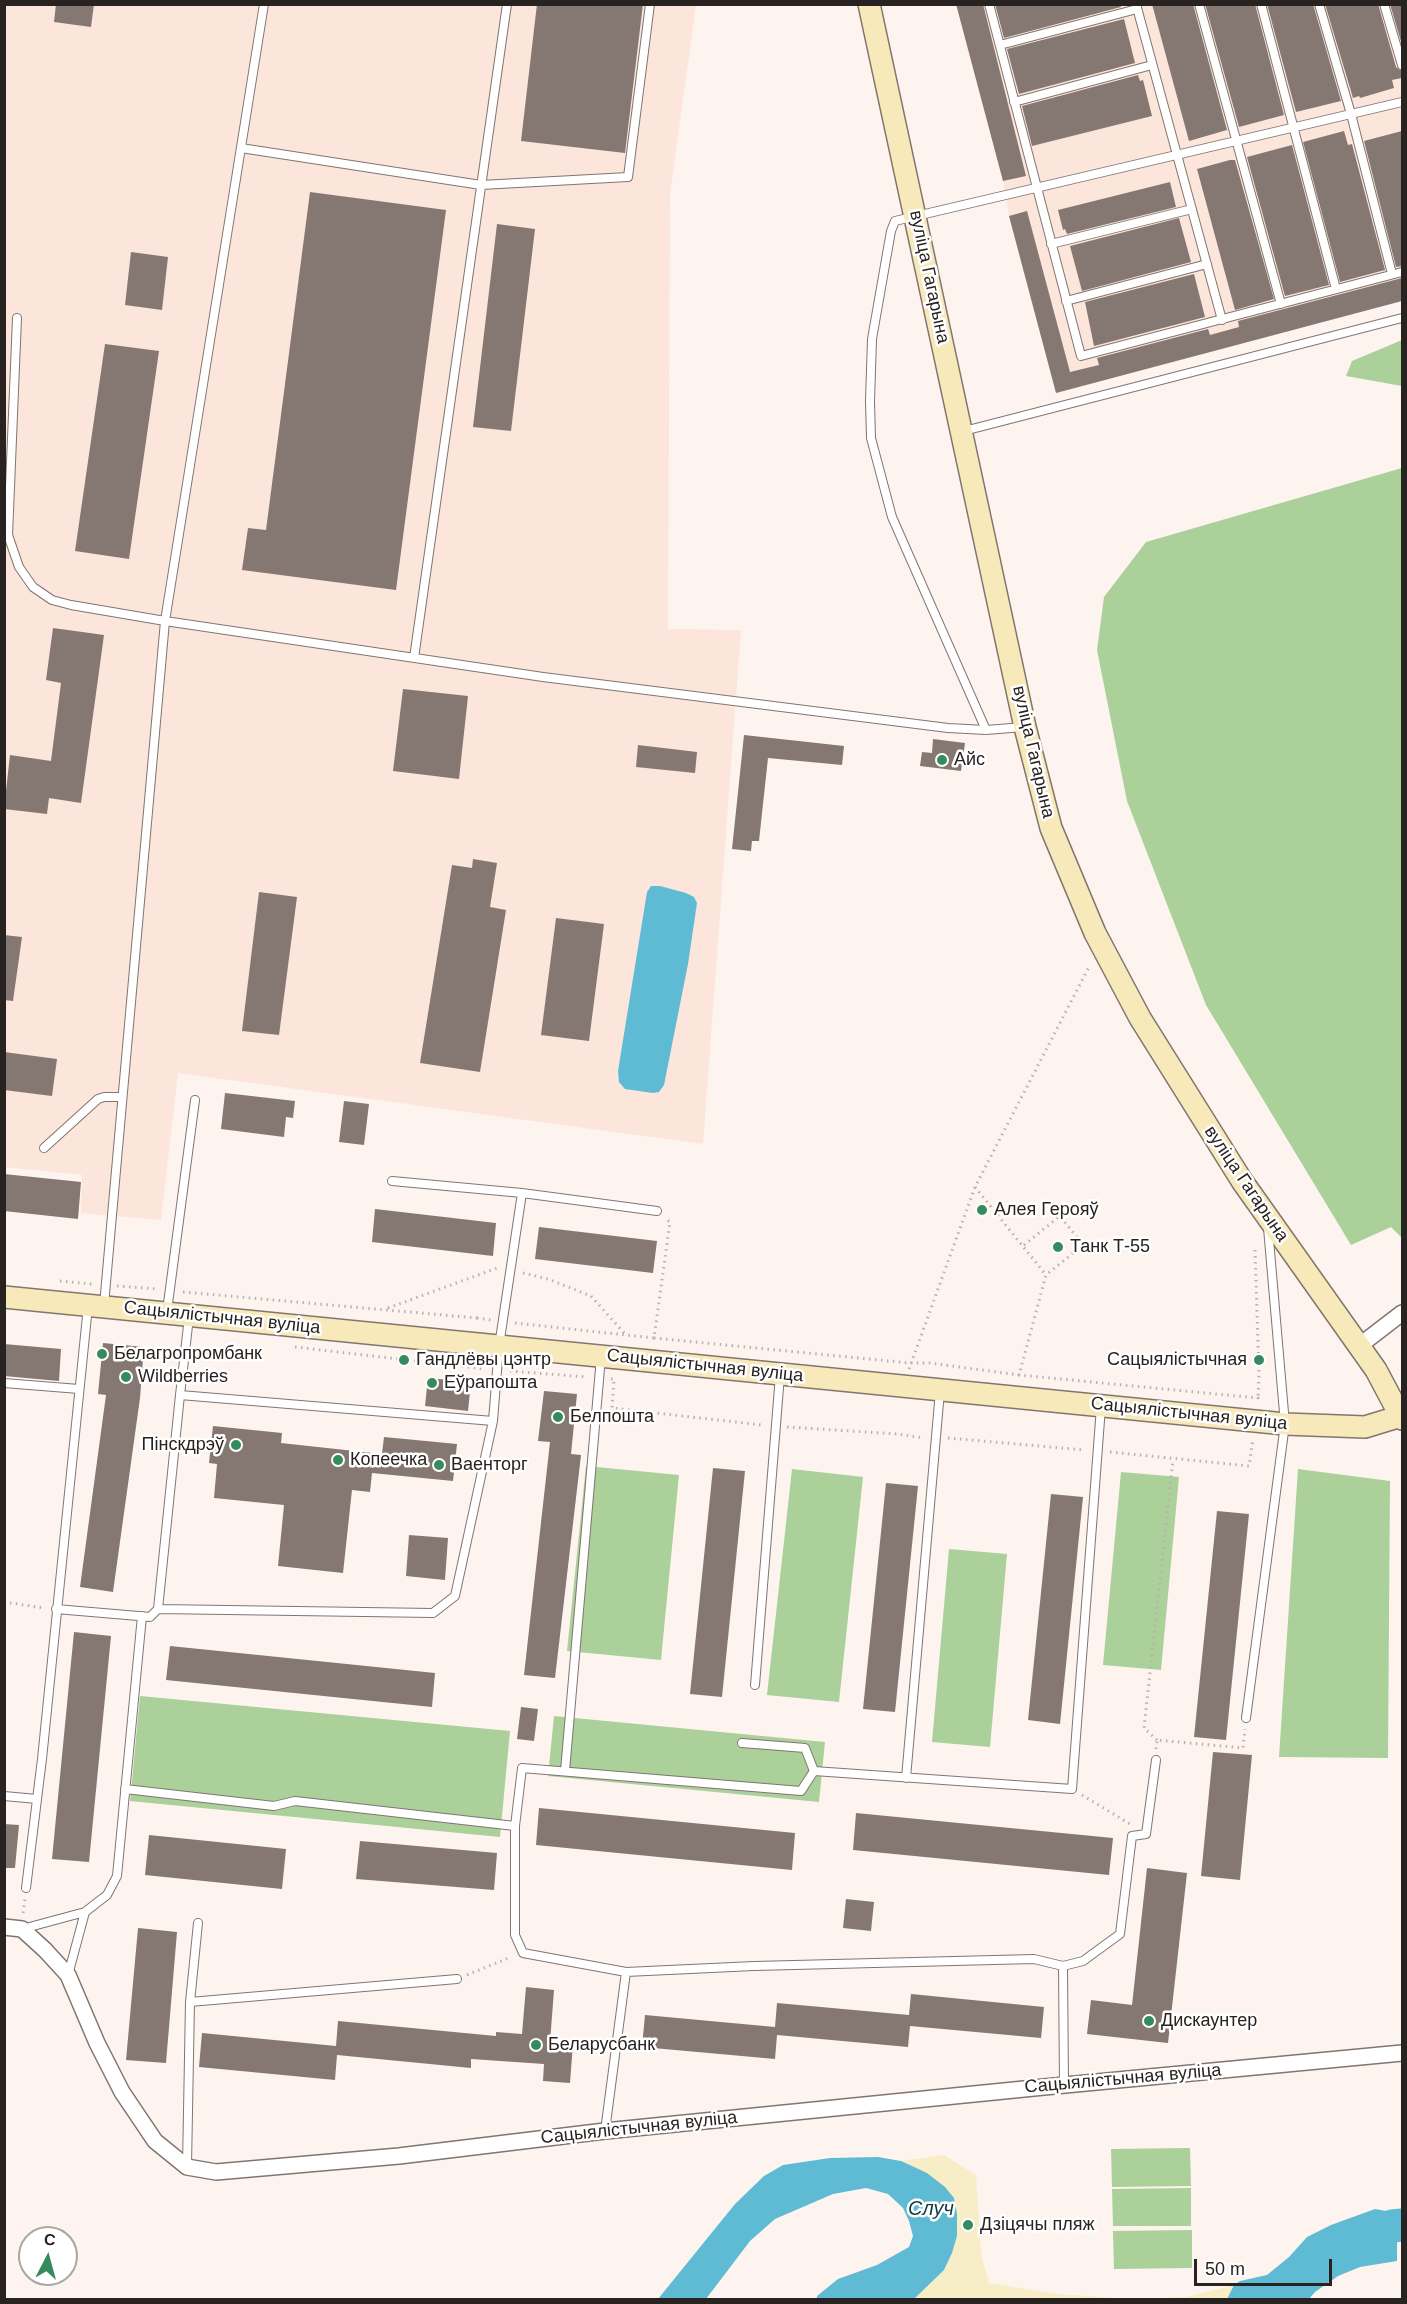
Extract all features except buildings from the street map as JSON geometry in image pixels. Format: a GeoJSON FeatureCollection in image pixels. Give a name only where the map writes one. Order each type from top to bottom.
{"type":"FeatureCollection","features":[{"type":"Feature","properties":{"kind":"main road","name":"вуліца Гагарына"},"geometry":{"type":"LineString","coordinates":[[869,4],[963,431],[1025,727],[1051,828],[1071,880],[1109,962],[1140,1018],[1267,1218],[1376,1370],[1402,1418]]}},
{"type":"Feature","properties":{"kind":"main road","name":"Сацыялістычная вуліца"},"geometry":{"type":"LineString","coordinates":[[4,1297],[1285,1424],[1365,1427],[1402,1418]]}},
{"type":"Feature","properties":{"kind":"street"},"geometry":{"type":"LineString","coordinates":[[1359,1346],[1402,1313]]}},
{"type":"Feature","properties":{"kind":"street"},"geometry":{"type":"LineString","coordinates":[[4,1927],[22,1929],[68,1976],[97,2043],[122,2092],[155,2141],[187,2168]]}},
{"type":"Feature","properties":{"kind":"street","name":"Сацыялістычная вуліца"},"geometry":{"type":"LineString","coordinates":[[187,2168],[216,2172],[376,2158],[605,2131],[1402,2054]]}},
{"type":"Feature","properties":{"kind":"lane"},"geometry":{"type":"LineString","coordinates":[[26,1888],[79,1389],[96,1306],[106,1285],[165,621],[264,4]]}},
{"type":"Feature","properties":{"kind":"lane"},"geometry":{"type":"LineString","coordinates":[[414,658],[507,4]]}},
{"type":"Feature","properties":{"kind":"lane"},"geometry":{"type":"LineString","coordinates":[[241,148],[482,184],[628,177],[650,4]]}},
{"type":"Feature","properties":{"kind":"lane"},"geometry":{"type":"LineString","coordinates":[[989,4],[1081,356],[1402,272]]}},
{"type":"Feature","properties":{"kind":"lane"},"geometry":{"type":"LineString","coordinates":[[1199,4],[1281,304]]}},
{"type":"Feature","properties":{"kind":"lane"},"geometry":{"type":"LineString","coordinates":[[1261,4],[1336,290]]}},
{"type":"Feature","properties":{"kind":"lane"},"geometry":{"type":"LineString","coordinates":[[1319,4],[1351,114],[1392,274]]}},
{"type":"Feature","properties":{"kind":"lane"},"geometry":{"type":"LineString","coordinates":[[1384,4],[1402,64]]}},
{"type":"Feature","properties":{"kind":"lane"},"geometry":{"type":"LineString","coordinates":[[1000,45],[1136,7],[1222,320]]}},
{"type":"Feature","properties":{"kind":"lane"},"geometry":{"type":"LineString","coordinates":[[1014,102],[1152,65]]}},
{"type":"Feature","properties":{"kind":"lane"},"geometry":{"type":"LineString","coordinates":[[986,730],[892,517],[871,438],[872,339],[891,231],[895,221],[916,218],[1402,102]]}},
{"type":"Feature","properties":{"kind":"lane"},"geometry":{"type":"LineString","coordinates":[[1051,244],[1192,209]]}},
{"type":"Feature","properties":{"kind":"lane"},"geometry":{"type":"LineString","coordinates":[[1066,301],[1207,264]]}},
{"type":"Feature","properties":{"kind":"lane"},"geometry":{"type":"LineString","coordinates":[[17,318],[8,535],[19,567],[33,586],[52,600],[165,621],[638,689],[948,728],[986,730],[1025,727]]}},
{"type":"Feature","properties":{"kind":"lane"},"geometry":{"type":"LineString","coordinates":[[963,431],[1402,318]]}},
{"type":"Feature","properties":{"kind":"lane"},"geometry":{"type":"LineString","coordinates":[[44,1148],[98,1099],[122,1097]]}},
{"type":"Feature","properties":{"kind":"lane"},"geometry":{"type":"LineString","coordinates":[[167,1313],[195,1100]]}},
{"type":"Feature","properties":{"kind":"lane"},"geometry":{"type":"LineString","coordinates":[[392,1181],[522,1193],[657,1211]]}},
{"type":"Feature","properties":{"kind":"lane"},"geometry":{"type":"LineString","coordinates":[[158,1609],[433,1613],[454,1596],[493,1421],[502,1322],[522,1193]]}},
{"type":"Feature","properties":{"kind":"lane"},"geometry":{"type":"LineString","coordinates":[[1246,1718],[1285,1424],[1267,1218]]}},
{"type":"Feature","properties":{"kind":"lane"},"geometry":{"type":"LineString","coordinates":[[56,1609],[150,1617],[158,1609],[189,1315]]}},
{"type":"Feature","properties":{"kind":"lane"},"geometry":{"type":"LineString","coordinates":[[565,1771],[601,1356]]}},
{"type":"Feature","properties":{"kind":"lane"},"geometry":{"type":"LineString","coordinates":[[754,1685],[780,1374]]}},
{"type":"Feature","properties":{"kind":"lane"},"geometry":{"type":"LineString","coordinates":[[4,1383],[79,1389]]}},
{"type":"Feature","properties":{"kind":"lane"},"geometry":{"type":"LineString","coordinates":[[906,1778],[940,1390]]}},
{"type":"Feature","properties":{"kind":"lane"},"geometry":{"type":"LineString","coordinates":[[180,1395],[493,1421]]}},
{"type":"Feature","properties":{"kind":"lane"},"geometry":{"type":"LineString","coordinates":[[814,1771],[1072,1789],[1101,1406]]}},
{"type":"Feature","properties":{"kind":"lane"},"geometry":{"type":"LineString","coordinates":[[22,1929],[85,1912],[107,1894],[117,1876],[142,1616]]}},
{"type":"Feature","properties":{"kind":"lane"},"geometry":{"type":"LineString","coordinates":[[742,1743],[806,1748],[814,1771]]}},
{"type":"Feature","properties":{"kind":"lane"},"geometry":{"type":"LineString","coordinates":[[814,1771],[801,1791],[522,1768],[515,1826],[515,1935],[523,1953],[626,1972],[754,1966],[1034,1959],[1063,1966],[1083,1961],[1120,1934],[1132,1836],[1146,1834],[1156,1760]]}},
{"type":"Feature","properties":{"kind":"lane"},"geometry":{"type":"LineString","coordinates":[[125,1790],[274,1806],[295,1800],[515,1826]]}},
{"type":"Feature","properties":{"kind":"lane"},"geometry":{"type":"LineString","coordinates":[[4,1796],[37,1799]]}},
{"type":"Feature","properties":{"kind":"lane"},"geometry":{"type":"LineString","coordinates":[[68,1976],[85,1912]]}},
{"type":"Feature","properties":{"kind":"lane"},"geometry":{"type":"LineString","coordinates":[[187,2168],[190,2002],[198,1923]]}},
{"type":"Feature","properties":{"kind":"lane"},"geometry":{"type":"LineString","coordinates":[[1063,1966],[1064,2085]]}},
{"type":"Feature","properties":{"kind":"lane"},"geometry":{"type":"LineString","coordinates":[[605,2131],[626,1972]]}},
{"type":"Feature","properties":{"kind":"lane"},"geometry":{"type":"LineString","coordinates":[[190,2002],[457,1978]]}},
{"type":"Feature","properties":{"kind":"path"},"geometry":{"type":"LineString","coordinates":[[906,1385],[910,1363],[975,1187],[1090,964],[1096,974]]}},
{"type":"Feature","properties":{"kind":"path"},"geometry":{"type":"LineString","coordinates":[[654,1338],[670,1222],[657,1211]]}},
{"type":"Feature","properties":{"kind":"path"},"geometry":{"type":"LineString","coordinates":[[1024,1245],[1060,1216],[1083,1245],[1046,1275]]}},
{"type":"Feature","properties":{"kind":"path"},"geometry":{"type":"LineString","coordinates":[[1255,1247],[1258,1398]]}},
{"type":"Feature","properties":{"kind":"path"},"geometry":{"type":"LineString","coordinates":[[51,1280],[477,1318],[654,1338],[910,1363],[930,1363],[1019,1375]]}},
{"type":"Feature","properties":{"kind":"path"},"geometry":{"type":"LineString","coordinates":[[471,1368],[477,1318]]}},
{"type":"Feature","properties":{"kind":"path"},"geometry":{"type":"LineString","coordinates":[[290,1347],[471,1368],[614,1379],[612,1408],[776,1427],[898,1434]]}},
{"type":"Feature","properties":{"kind":"path"},"geometry":{"type":"LineString","coordinates":[[1173,1460],[1144,1728],[1157,1740],[1243,1748],[1246,1718]]}},
{"type":"Feature","properties":{"kind":"path"},"geometry":{"type":"LineString","coordinates":[[4,1602],[56,1609]]}},
{"type":"Feature","properties":{"kind":"path"},"geometry":{"type":"LineString","coordinates":[[1156,1760],[1157,1740]]}},
{"type":"Feature","properties":{"kind":"path"},"geometry":{"type":"LineString","coordinates":[[1072,1789],[1146,1834]]}},
{"type":"Feature","properties":{"kind":"path"},"geometry":{"type":"LineString","coordinates":[[22,1929],[26,1888]]}},
{"type":"Feature","properties":{"kind":"path"},"geometry":{"type":"LineString","coordinates":[[457,1978],[523,1953]]}},
{"type":"Feature","properties":{"kind":"shaded area"},"geometry":{"type":"Polygon","coordinates":[[[4,5],[696,5],[670,195],[668,629],[741,630],[703,1144],[178,1073],[161,1220],[81,1213],[82,1175],[5,1167],[4,5]]]}},
{"type":"Feature","properties":{"kind":"shaded area"},"geometry":{"type":"Polygon","coordinates":[[[956,5],[1402,5],[1402,301],[1056,393],[956,5]]]}},
{"type":"Feature","properties":{"kind":"green space"},"geometry":{"type":"Polygon","coordinates":[[[1402,340],[1402,386],[1346,376],[1352,361],[1402,340]]]}},
{"type":"Feature","properties":{"kind":"green space"},"geometry":{"type":"Polygon","coordinates":[[[1402,468],[1402,1238],[1391,1227],[1351,1245],[1206,1005],[1127,801],[1097,650],[1104,597],[1146,542],[1402,468]]]}},
{"type":"Feature","properties":{"kind":"green space"},"geometry":{"type":"Polygon","coordinates":[[[586,1466],[679,1475],[661,1660],[567,1651],[586,1466]]]}},
{"type":"Feature","properties":{"kind":"green space"},"geometry":{"type":"Polygon","coordinates":[[[792,1469],[863,1477],[839,1702],[767,1695],[792,1469]]]}},
{"type":"Feature","properties":{"kind":"green space"},"geometry":{"type":"Polygon","coordinates":[[[1298,1469],[1390,1481],[1388,1758],[1279,1757],[1298,1469]]]}},
{"type":"Feature","properties":{"kind":"green space"},"geometry":{"type":"Polygon","coordinates":[[[1121,1472],[1179,1477],[1161,1670],[1103,1665],[1121,1472]]]}},
{"type":"Feature","properties":{"kind":"green space"},"geometry":{"type":"Polygon","coordinates":[[[949,1549],[1007,1554],[990,1747],[932,1742],[949,1549]]]}},
{"type":"Feature","properties":{"kind":"green space"},"geometry":{"type":"Polygon","coordinates":[[[140,1696],[510,1731],[500,1837],[130,1801],[140,1696]]]}},
{"type":"Feature","properties":{"kind":"green space"},"geometry":{"type":"Polygon","coordinates":[[[554,1716],[825,1742],[819,1802],[548,1776],[554,1716]]]}},
{"type":"Feature","properties":{"kind":"green space"},"geometry":{"type":"Polygon","coordinates":[[[1190,2148],[1191,2186],[1112,2187],[1111,2149],[1190,2148]]]}},
{"type":"Feature","properties":{"kind":"green space"},"geometry":{"type":"Polygon","coordinates":[[[1191,2188],[1191,2226],[1113,2226],[1112,2189],[1191,2188]]]}},
{"type":"Feature","properties":{"kind":"green space"},"geometry":{"type":"Polygon","coordinates":[[[1192,2230],[1192,2268],[1114,2269],[1113,2231],[1192,2230]]]}},
{"type":"Feature","properties":{"kind":"sand","name":"Дзіцячы пляж"},"geometry":{"type":"Polygon","coordinates":[[[944,2155],[976,2175],[981,2254],[989,2283],[1057,2294],[1131,2299],[1186,2297],[1234,2285],[1227,2300],[914,2299],[944,2270],[957,2236],[957,2214],[901,2161],[944,2155]]]}},
{"type":"Feature","properties":{"kind":"water"},"geometry":{"type":"Polygon","coordinates":[[[651,886],[686,893],[694,897],[697,903],[688,964],[664,1085],[659,1092],[653,1093],[625,1089],[619,1082],[618,1071],[647,892],[651,886]]]}},
{"type":"Feature","properties":{"kind":"water","name":"Случ"},"geometry":{"type":"Polygon","coordinates":[[[878,2157],[901,2161],[927,2173],[945,2187],[954,2198],[957,2236],[952,2253],[944,2270],[914,2299],[817,2299],[817,2296],[838,2279],[877,2265],[909,2247],[913,2236],[903,2208],[888,2194],[866,2188],[833,2194],[775,2219],[750,2241],[706,2299],[658,2299],[735,2204],[764,2176],[783,2165],[830,2158],[878,2157]]]}},
{"type":"Feature","properties":{"kind":"water"},"geometry":{"type":"Polygon","coordinates":[[[1375,2209],[1392,2212],[1397,2225],[1397,2261],[1360,2267],[1338,2276],[1309,2299],[1227,2299],[1234,2285],[1240,2281],[1267,2275],[1289,2257],[1307,2237],[1331,2225],[1375,2209]]]}},
{"type":"Feature","properties":{"kind":"waterway","name":"Случ"},"geometry":{"type":"LineString","coordinates":[[1354,2241],[1392,2226],[1402,2225]]}},
{"type":"Feature","properties":{"kind":"place","name":"Айс"},"geometry":{"type":"Point","coordinates":[942,760]}},
{"type":"Feature","properties":{"kind":"place","name":"Алея Герояў"},"geometry":{"type":"Point","coordinates":[982,1210]}},
{"type":"Feature","properties":{"kind":"place","name":"Танк Т-55"},"geometry":{"type":"Point","coordinates":[1058,1247]}},
{"type":"Feature","properties":{"kind":"place","name":"Белагропромбанк"},"geometry":{"type":"Point","coordinates":[102,1354]}},
{"type":"Feature","properties":{"kind":"place","name":"Гандлёвы цэнтр"},"geometry":{"type":"Point","coordinates":[404,1360]}},
{"type":"Feature","properties":{"kind":"place","name":"Сацыялістычная"},"geometry":{"type":"Point","coordinates":[1259,1360]}},
{"type":"Feature","properties":{"kind":"place","name":"Wildberries"},"geometry":{"type":"Point","coordinates":[126,1377]}},
{"type":"Feature","properties":{"kind":"place","name":"Еўрапошта"},"geometry":{"type":"Point","coordinates":[432,1383]}},
{"type":"Feature","properties":{"kind":"place","name":"Белпошта"},"geometry":{"type":"Point","coordinates":[558,1417]}},
{"type":"Feature","properties":{"kind":"place","name":"Пінскдрэў"},"geometry":{"type":"Point","coordinates":[236,1445]}},
{"type":"Feature","properties":{"kind":"place","name":"Копеечка"},"geometry":{"type":"Point","coordinates":[338,1460]}},
{"type":"Feature","properties":{"kind":"place","name":"Ваенторг"},"geometry":{"type":"Point","coordinates":[439,1465]}},
{"type":"Feature","properties":{"kind":"place","name":"Дискаунтер"},"geometry":{"type":"Point","coordinates":[1149,2021]}},
{"type":"Feature","properties":{"kind":"place","name":"Беларусбанк"},"geometry":{"type":"Point","coordinates":[536,2045]}},
{"type":"Feature","properties":{"kind":"place","name":"Дзіцячы пляж"},"geometry":{"type":"Point","coordinates":[968,2225]}}]}
